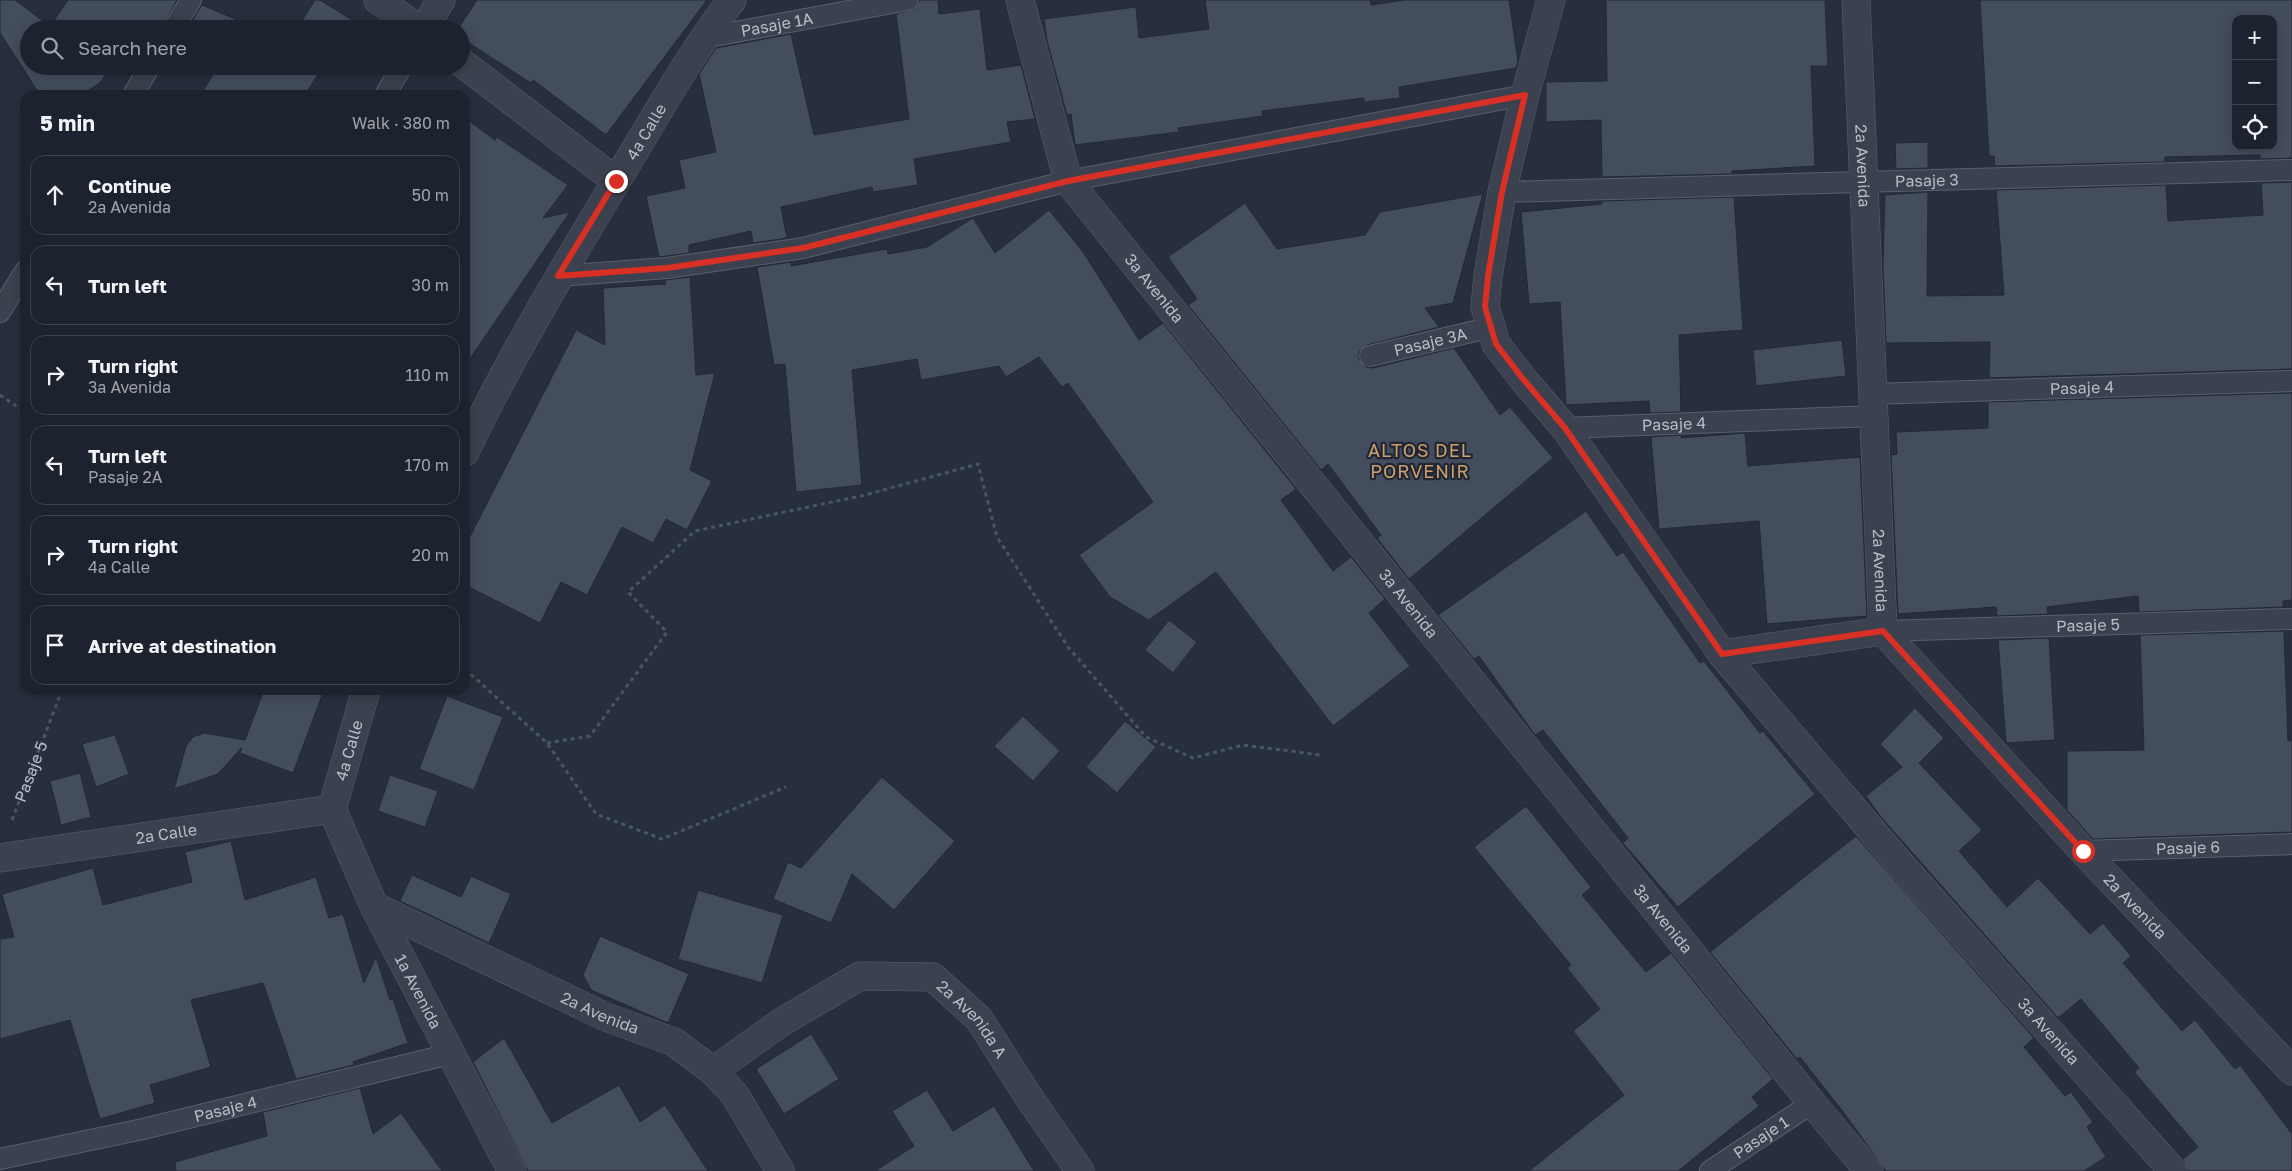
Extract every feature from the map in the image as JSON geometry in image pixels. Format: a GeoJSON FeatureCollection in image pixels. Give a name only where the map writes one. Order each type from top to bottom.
{"type":"FeatureCollection","features":[{"type":"Feature","properties":{"kind":"street"},"geometry":{"type":"LineString","coordinates":[[378,0],[406,20]]}},
{"type":"Feature","properties":{"kind":"street"},"geometry":{"type":"LineString","coordinates":[[429,20],[441,0]]}},
{"type":"Feature","properties":{"kind":"street","name":"4a Calle"},"geometry":{"type":"LineString","coordinates":[[470,441],[498,382],[558,276],[703,38],[732,0]]}},
{"type":"Feature","properties":{"kind":"street","name":"3a Avenida"},"geometry":{"type":"LineString","coordinates":[[1020,0],[1068,181],[1812,1104],[1869,1171]]}},
{"type":"Feature","properties":{"kind":"street","name":"3a Avenida"},"geometry":{"type":"LineString","coordinates":[[1551,0],[1525,95],[1502,192],[1485,307],[1496,344],[1565,428],[1722,654],[1896,859],[2173,1171]]}},
{"type":"Feature","properties":{"kind":"street","name":"2a Avenida"},"geometry":{"type":"LineString","coordinates":[[1856,0],[1862,181],[1883,631],[2083,851],[2292,1070]]}},
{"type":"Feature","properties":{"kind":"street"},"geometry":{"type":"LineString","coordinates":[[470,69],[616,181]]}},
{"type":"Feature","properties":{"kind":"street"},"geometry":{"type":"LineString","coordinates":[[1722,654],[1883,631]]}},
{"type":"Feature","properties":{"kind":"street","name":"4a Calle"},"geometry":{"type":"LineString","coordinates":[[332,810],[365,695]]}},
{"type":"Feature","properties":{"kind":"street","name":"2a Calle"},"geometry":{"type":"LineString","coordinates":[[0,858],[332,810]]}},
{"type":"Feature","properties":{"kind":"street","name":"1a Avenida"},"geometry":{"type":"LineString","coordinates":[[332,810],[374,906],[512,1171]]}},
{"type":"Feature","properties":{"kind":"street","name":"2a Avenida"},"geometry":{"type":"LineString","coordinates":[[374,906],[606,1016],[674,1042],[713,1071],[735,1095],[780,1171]]}},
{"type":"Feature","properties":{"kind":"street","name":"2a Avenida A"},"geometry":{"type":"LineString","coordinates":[[713,1071],[780,1022],[860,976],[933,977],[979,1018],[1028,1096],[1080,1171]]}},
{"type":"Feature","properties":{"kind":"lane"},"geometry":{"type":"LineString","coordinates":[[179,20],[191,0]]}},
{"type":"Feature","properties":{"kind":"lane","name":"Pasaje 1A"},"geometry":{"type":"LineString","coordinates":[[703,38],[908,0]]}},
{"type":"Feature","properties":{"kind":"lane"},"geometry":{"type":"LineString","coordinates":[[135,90],[144,75]]}},
{"type":"Feature","properties":{"kind":"lane"},"geometry":{"type":"LineString","coordinates":[[388,90],[397,75]]}},
{"type":"Feature","properties":{"kind":"lane"},"geometry":{"type":"LineString","coordinates":[[558,276],[667,268],[803,248],[1068,181],[1525,95]]}},
{"type":"Feature","properties":{"kind":"lane","name":"Pasaje 3"},"geometry":{"type":"LineString","coordinates":[[1502,192],[2292,170]]}},
{"type":"Feature","properties":{"kind":"lane"},"geometry":{"type":"LineString","coordinates":[[0,312],[20,279]]}},
{"type":"Feature","properties":{"kind":"lane","name":"Pasaje 3A"},"geometry":{"type":"LineString","coordinates":[[1370,356],[1492,328]]}},
{"type":"Feature","properties":{"kind":"lane","name":"Pasaje 4"},"geometry":{"type":"LineString","coordinates":[[1565,428],[1873,405],[2292,381]]}},
{"type":"Feature","properties":{"kind":"lane","name":"Pasaje 5"},"geometry":{"type":"LineString","coordinates":[[1883,631],[2292,619]]}},
{"type":"Feature","properties":{"kind":"lane","name":"Pasaje 6"},"geometry":{"type":"LineString","coordinates":[[2083,851],[2292,844]]}},
{"type":"Feature","properties":{"kind":"lane","name":"Pasaje 4"},"geometry":{"type":"LineString","coordinates":[[0,1159],[143,1129],[450,1054]]}},
{"type":"Feature","properties":{"kind":"lane","name":"Pasaje 1"},"geometry":{"type":"LineString","coordinates":[[1710,1171],[1812,1104]]}},
{"type":"Feature","properties":{"kind":"path"},"geometry":{"type":"LineString","coordinates":[[0,395],[20,409]]}},
{"type":"Feature","properties":{"kind":"path"},"geometry":{"type":"LineString","coordinates":[[547,743],[590,736],[667,632],[628,592],[695,531],[864,494],[978,464],[997,537],[1068,647],[1146,737],[1193,758],[1243,745],[1320,755]]}},
{"type":"Feature","properties":{"kind":"path"},"geometry":{"type":"LineString","coordinates":[[470,674],[547,743],[596,814],[662,839],[786,787]]}},
{"type":"Feature","properties":{"kind":"path","name":"Pasaje 5"},"geometry":{"type":"LineString","coordinates":[[10,826],[60,695]]}},
{"type":"Feature","properties":{"kind":"building"},"geometry":{"type":"Polygon","coordinates":[[[0,0],[15,0],[42,20],[20,20],[20,64],[0,33],[0,0]]]}},
{"type":"Feature","properties":{"kind":"building"},"geometry":{"type":"Polygon","coordinates":[[[68,0],[177,0],[166,20],[54,20],[68,0]]]}},
{"type":"Feature","properties":{"kind":"building"},"geometry":{"type":"Polygon","coordinates":[[[315,0],[320,0],[352,20],[303,20],[315,0]]]}},
{"type":"Feature","properties":{"kind":"building"},"geometry":{"type":"Polygon","coordinates":[[[477,0],[707,0],[606,135],[533,80],[531,83],[470,44],[470,20],[464,20],[477,0]]]}},
{"type":"Feature","properties":{"kind":"building"},"geometry":{"type":"Polygon","coordinates":[[[920,0],[938,0],[939,14],[980,9],[987,70],[1021,65],[1035,119],[1007,122],[1011,142],[914,159],[918,185],[873,192],[872,187],[781,207],[787,238],[753,243],[751,231],[689,245],[689,253],[659,257],[646,196],[685,188],[679,160],[716,152],[699,74],[716,48],[791,34],[814,135],[909,119],[896,14],[915,9],[920,0]]]}},
{"type":"Feature","properties":{"kind":"building"},"geometry":{"type":"Polygon","coordinates":[[[1205,0],[1370,0],[1371,5],[1405,0],[1509,0],[1518,61],[1516,68],[1399,87],[1400,98],[1364,102],[1364,98],[1262,111],[1263,116],[1178,128],[1179,132],[1075,145],[1071,114],[1067,115],[1047,41],[1044,19],[1136,7],[1139,38],[1209,29],[1205,0]]]}},
{"type":"Feature","properties":{"kind":"building"},"geometry":{"type":"Polygon","coordinates":[[[1606,0],[1825,0],[1828,66],[1811,66],[1815,166],[1732,171],[1732,174],[1602,177],[1601,120],[1546,122],[1546,82],[1607,81],[1606,0]]]}},
{"type":"Feature","properties":{"kind":"building"},"geometry":{"type":"Polygon","coordinates":[[[1980,0],[2292,0],[2292,158],[2260,159],[2260,155],[2165,157],[2165,162],[1995,166],[1994,156],[1989,156],[1980,0]]]}},
{"type":"Feature","properties":{"kind":"building"},"geometry":{"type":"Polygon","coordinates":[[[202,5],[238,20],[193,20],[202,5]]]}},
{"type":"Feature","properties":{"kind":"building"},"geometry":{"type":"Polygon","coordinates":[[[27,75],[105,75],[100,83],[89,90],[37,90],[27,75]]]}},
{"type":"Feature","properties":{"kind":"building"},"geometry":{"type":"Polygon","coordinates":[[[213,75],[317,75],[308,90],[203,90],[213,75]]]}},
{"type":"Feature","properties":{"kind":"building"},"geometry":{"type":"Polygon","coordinates":[[[470,122],[495,140],[497,137],[568,185],[543,218],[570,212],[470,359],[470,122]]]}},
{"type":"Feature","properties":{"kind":"building"},"geometry":{"type":"Polygon","coordinates":[[[1928,142],[1928,168],[1896,169],[1895,143],[1928,142]]]}},
{"type":"Feature","properties":{"kind":"building"},"geometry":{"type":"Polygon","coordinates":[[[2292,182],[2292,369],[1989,378],[1990,342],[1886,343],[1883,264],[1885,195],[1928,192],[1927,296],[2004,295],[1996,190],[2166,185],[2168,221],[2263,215],[2261,183],[2292,182]]]}},
{"type":"Feature","properties":{"kind":"building"},"geometry":{"type":"Polygon","coordinates":[[[1483,194],[1453,303],[1425,308],[1439,327],[1367,345],[1359,352],[1359,359],[1366,367],[1373,368],[1454,348],[1500,415],[1510,407],[1553,458],[1409,579],[1377,538],[1381,535],[1328,464],[1321,470],[1188,305],[1197,299],[1168,257],[1245,203],[1277,249],[1365,235],[1380,212],[1483,194]]]}},
{"type":"Feature","properties":{"kind":"building"},"geometry":{"type":"Polygon","coordinates":[[[1734,197],[1743,330],[1679,335],[1681,412],[1650,413],[1649,401],[1566,405],[1560,302],[1529,304],[1521,212],[1602,204],[1602,201],[1734,197]]]}},
{"type":"Feature","properties":{"kind":"building"},"geometry":{"type":"Polygon","coordinates":[[[1049,210],[1083,252],[1139,340],[1163,323],[1296,489],[1281,500],[1333,571],[1351,557],[1385,599],[1369,613],[1410,666],[1333,726],[1216,572],[1149,620],[1110,597],[1079,555],[1153,502],[1068,383],[1062,387],[1039,357],[1006,377],[999,366],[921,380],[917,359],[852,370],[862,485],[796,492],[785,364],[774,365],[757,267],[791,262],[791,266],[887,249],[888,254],[927,247],[973,218],[995,253],[1049,210]]]}},
{"type":"Feature","properties":{"kind":"building"},"geometry":{"type":"Polygon","coordinates":[[[690,277],[696,375],[715,373],[690,470],[712,481],[687,530],[666,519],[653,543],[622,527],[587,595],[561,582],[540,623],[470,588],[470,536],[576,330],[605,345],[603,288],[666,284],[665,280],[690,277]]]}},
{"type":"Feature","properties":{"kind":"building"},"geometry":{"type":"Polygon","coordinates":[[[1842,340],[1846,376],[1756,386],[1753,350],[1842,340]]]}},
{"type":"Feature","properties":{"kind":"building"},"geometry":{"type":"Polygon","coordinates":[[[2292,393],[2292,600],[2283,601],[2283,607],[2139,612],[2138,596],[2047,607],[2048,614],[1997,616],[1996,607],[1898,614],[1891,455],[1897,454],[1896,432],[1988,428],[1988,402],[2292,393]]]}},
{"type":"Feature","properties":{"kind":"building"},"geometry":{"type":"Polygon","coordinates":[[[1745,433],[1748,466],[1860,457],[1867,616],[1767,624],[1759,521],[1659,529],[1651,437],[1681,435],[1681,438],[1745,433]]]}},
{"type":"Feature","properties":{"kind":"building"},"geometry":{"type":"Polygon","coordinates":[[[1586,511],[1617,556],[1623,552],[1700,663],[1704,661],[1760,733],[1763,731],[1815,794],[1678,907],[1623,843],[1628,838],[1543,730],[1535,735],[1479,656],[1474,659],[1438,615],[1586,511]]]}},
{"type":"Feature","properties":{"kind":"building"},"geometry":{"type":"Polygon","coordinates":[[[1169,620],[1197,642],[1173,673],[1145,650],[1169,620]]]}},
{"type":"Feature","properties":{"kind":"building"},"geometry":{"type":"Polygon","coordinates":[[[2284,631],[2288,741],[2292,740],[2292,832],[2093,839],[2067,810],[2067,751],[2144,750],[2140,635],[2284,631]]]}},
{"type":"Feature","properties":{"kind":"building"},"geometry":{"type":"Polygon","coordinates":[[[2049,638],[2055,740],[2006,743],[1998,640],[2049,638]]]}},
{"type":"Feature","properties":{"kind":"building"},"geometry":{"type":"Polygon","coordinates":[[[262,695],[322,695],[293,773],[240,753],[242,747],[218,774],[174,789],[186,746],[193,737],[204,733],[245,740],[262,695]]]}},
{"type":"Feature","properties":{"kind":"building"},"geometry":{"type":"Polygon","coordinates":[[[447,696],[503,717],[474,790],[419,769],[447,696]]]}},
{"type":"Feature","properties":{"kind":"building"},"geometry":{"type":"Polygon","coordinates":[[[1915,708],[1944,738],[1919,763],[1982,830],[1959,851],[2007,907],[2038,878],[2090,934],[2103,923],[2131,956],[2123,963],[2182,1031],[2195,1020],[2235,1069],[2240,1065],[2292,1134],[2292,1171],[2188,1171],[2183,1159],[2198,1147],[2134,1072],[2139,1068],[2081,999],[2058,1018],[1881,817],[1866,796],[1902,767],[1880,744],[1915,708]]]}},
{"type":"Feature","properties":{"kind":"building"},"geometry":{"type":"Polygon","coordinates":[[[1023,716],[1060,751],[1033,781],[994,746],[1023,716]]]}},
{"type":"Feature","properties":{"kind":"building"},"geometry":{"type":"Polygon","coordinates":[[[1125,721],[1156,747],[1117,793],[1086,767],[1125,721]]]}},
{"type":"Feature","properties":{"kind":"building"},"geometry":{"type":"Polygon","coordinates":[[[115,735],[129,774],[96,787],[82,744],[115,735]]]}},
{"type":"Feature","properties":{"kind":"building"},"geometry":{"type":"Polygon","coordinates":[[[80,773],[91,817],[61,825],[50,781],[80,773]]]}},
{"type":"Feature","properties":{"kind":"building"},"geometry":{"type":"Polygon","coordinates":[[[390,775],[438,791],[425,827],[378,811],[390,775]]]}},
{"type":"Feature","properties":{"kind":"building"},"geometry":{"type":"Polygon","coordinates":[[[882,777],[955,841],[894,910],[852,874],[831,923],[773,899],[788,862],[801,868],[882,777]]]}},
{"type":"Feature","properties":{"kind":"building"},"geometry":{"type":"Polygon","coordinates":[[[1526,806],[1591,887],[1582,895],[1646,972],[1671,953],[1773,1079],[1752,1097],[1759,1106],[1678,1171],[1529,1171],[1624,1095],[1573,1031],[1600,1009],[1567,968],[1571,965],[1474,847],[1526,806]]]}},
{"type":"Feature","properties":{"kind":"building"},"geometry":{"type":"Polygon","coordinates":[[[1856,836],[2034,1038],[2024,1047],[2065,1096],[2071,1092],[2093,1122],[2087,1127],[2106,1157],[2084,1171],[1886,1171],[1800,1057],[1797,1059],[1710,952],[1856,836]]]}},
{"type":"Feature","properties":{"kind":"building"},"geometry":{"type":"Polygon","coordinates":[[[231,841],[245,900],[316,877],[329,918],[343,914],[364,983],[376,957],[390,1000],[393,999],[408,1043],[353,1062],[354,1065],[296,1079],[263,983],[191,1000],[211,1067],[150,1085],[155,1103],[100,1119],[70,1020],[0,1039],[0,939],[14,937],[2,894],[93,868],[103,905],[192,882],[185,852],[231,841]]]}},
{"type":"Feature","properties":{"kind":"building"},"geometry":{"type":"Polygon","coordinates":[[[412,875],[461,897],[471,876],[511,894],[489,943],[400,901],[412,875]]]}},
{"type":"Feature","properties":{"kind":"building"},"geometry":{"type":"Polygon","coordinates":[[[698,890],[783,915],[762,983],[678,959],[698,890]]]}},
{"type":"Feature","properties":{"kind":"building"},"geometry":{"type":"Polygon","coordinates":[[[600,936],[689,974],[668,1023],[591,990],[583,975],[600,936]]]}},
{"type":"Feature","properties":{"kind":"building"},"geometry":{"type":"Polygon","coordinates":[[[811,1034],[839,1079],[784,1114],[756,1069],[811,1034]]]}},
{"type":"Feature","properties":{"kind":"building"},"geometry":{"type":"Polygon","coordinates":[[[504,1038],[552,1123],[619,1085],[640,1122],[665,1105],[708,1171],[528,1171],[473,1062],[504,1038]]]}},
{"type":"Feature","properties":{"kind":"building"},"geometry":{"type":"Polygon","coordinates":[[[360,1088],[373,1134],[401,1113],[442,1171],[176,1171],[175,1162],[267,1136],[263,1112],[360,1088]]]}},
{"type":"Feature","properties":{"kind":"building"},"geometry":{"type":"Polygon","coordinates":[[[927,1090],[953,1131],[994,1106],[1034,1171],[875,1171],[914,1146],[892,1111],[927,1090]]]}},
{"type":"Feature","properties":{"kind":"district","name":"ALTOS DEL PORVENIR"},"geometry":{"type":"Point","coordinates":[1420,460]}},
{"type":"Feature","properties":{"kind":"route"},"geometry":{"type":"LineString","coordinates":[[616,181],[558,276],[667,268],[803,248],[1068,181],[1525,95],[1502,192],[1488,276],[1485,307],[1496,344],[1565,428],[1722,654],[1883,631],[2083,851]]}}]}
